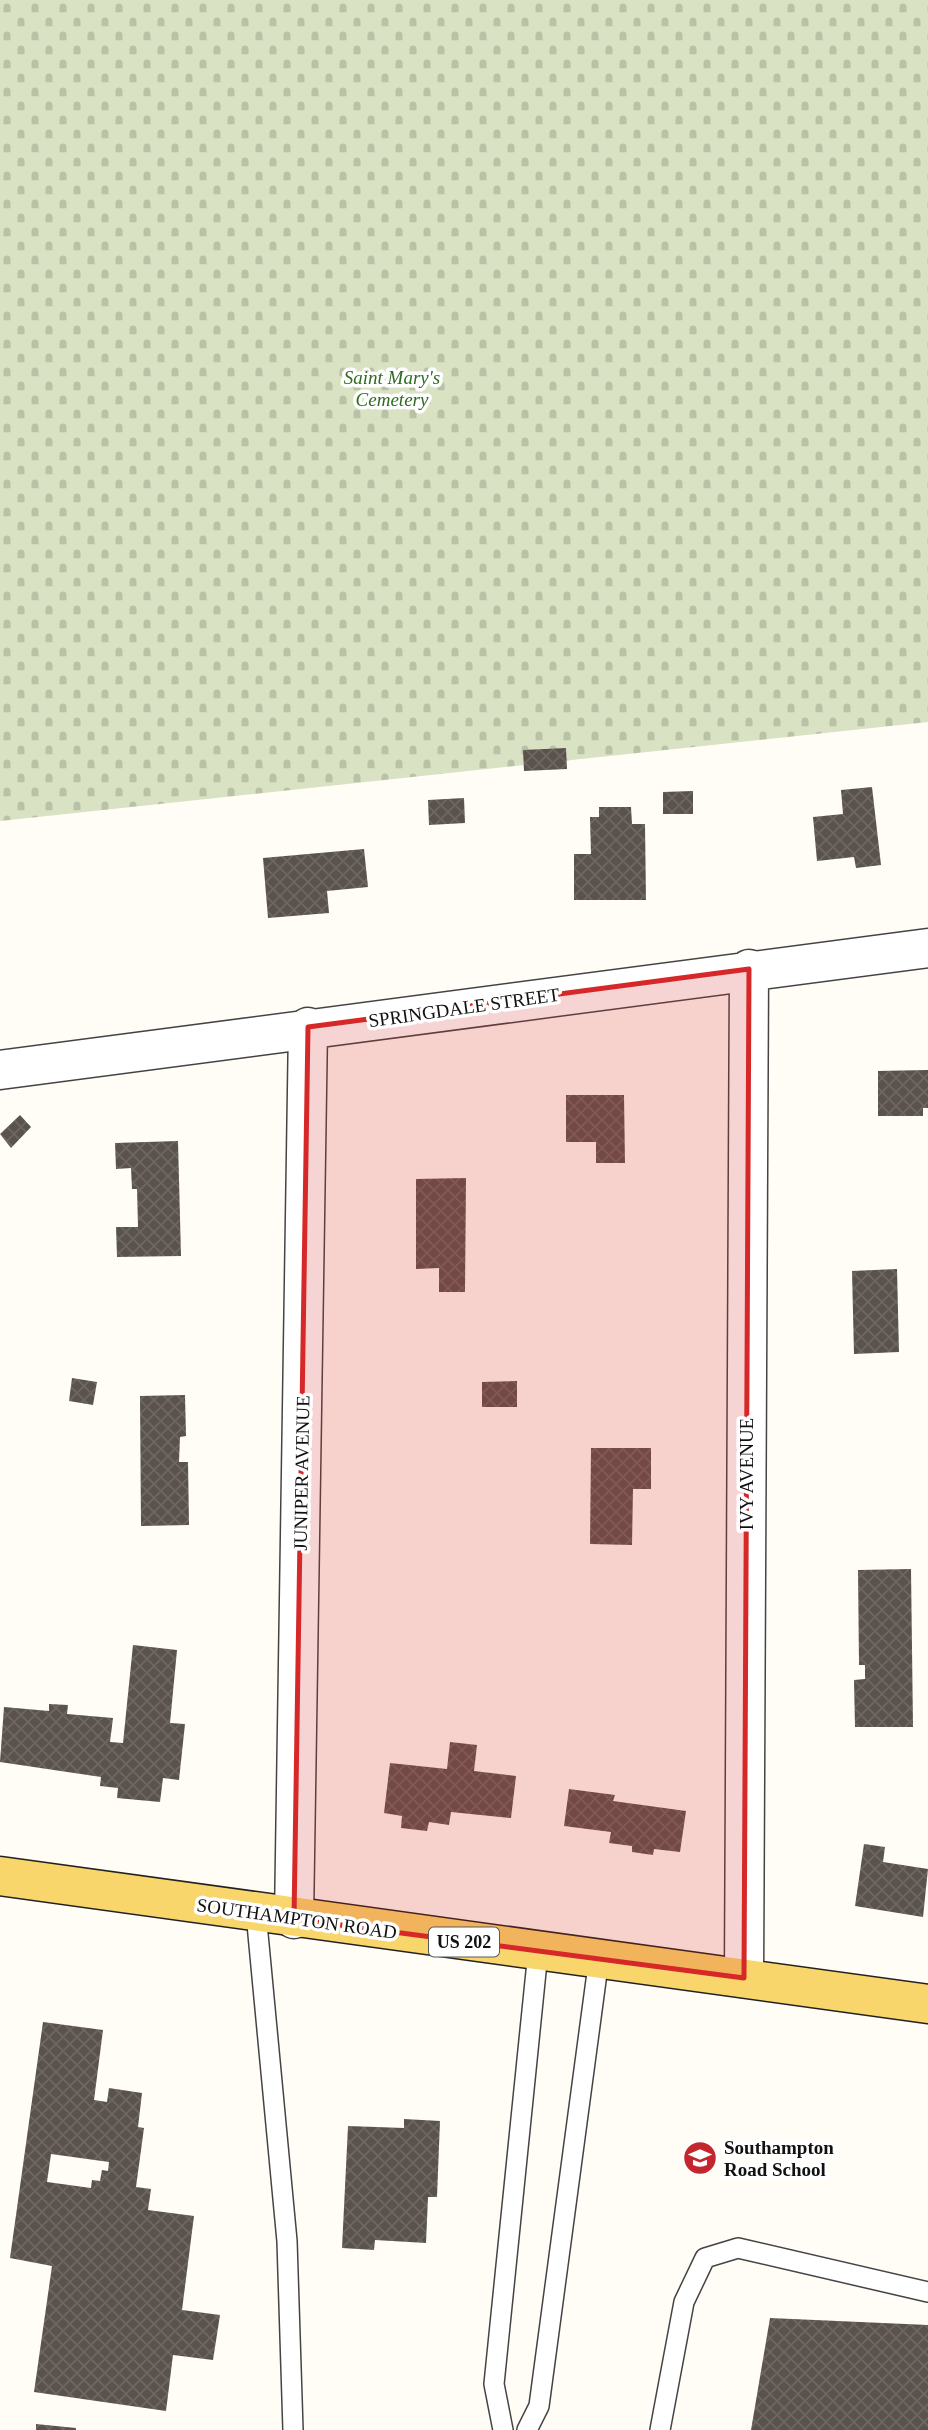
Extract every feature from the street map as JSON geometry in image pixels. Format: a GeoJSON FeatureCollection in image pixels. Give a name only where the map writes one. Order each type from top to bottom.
{"type":"FeatureCollection","features":[{"type":"Feature","properties":{"kind":"main road","name":"SOUTHAMPTON ROAD"},"geometry":{"type":"LineString","coordinates":[[0,1876],[294,1919],[928,2004]]}},
{"type":"Feature","properties":{"kind":"street","name":"SPRINGDALE STREET"},"geometry":{"type":"LineString","coordinates":[[0,1070],[748,969],[928,948]]}},
{"type":"Feature","properties":{"kind":"street","name":"IVY AVENUE"},"geometry":{"type":"LineString","coordinates":[[744,1978],[748,969]]}},
{"type":"Feature","properties":{"kind":"street","name":"JUNIPER AVENUE"},"geometry":{"type":"LineString","coordinates":[[294,1919],[309,1027]]}},
{"type":"Feature","properties":{"kind":"lane"},"geometry":{"type":"LineString","coordinates":[[256,1913],[286,2241],[293,2430]]}},
{"type":"Feature","properties":{"kind":"lane"},"geometry":{"type":"LineString","coordinates":[[503,2430],[494,2384],[538,1952]]}},
{"type":"Feature","properties":{"kind":"lane"},"geometry":{"type":"LineString","coordinates":[[527,2430],[539,2406],[599,1958]]}},
{"type":"Feature","properties":{"kind":"lane"},"geometry":{"type":"LineString","coordinates":[[660,2430],[684,2302],[705,2258],[738,2248],[928,2292]]}},
{"type":"Feature","properties":{"kind":"highlighted area"},"geometry":{"type":"Polygon","coordinates":[[[749,969],[744,1978],[294,1919],[308,1027],[749,969]]]}},
{"type":"Feature","properties":{"kind":"green space","name":"Saint Mary's Cemetery"},"geometry":{"type":"Polygon","coordinates":[[[0,0],[928,0],[928,722],[0,821],[0,0]]]}},
{"type":"Feature","properties":{"kind":"building"},"geometry":{"type":"Polygon","coordinates":[[[566,748],[567,769],[524,771],[523,750],[566,748]]]}},
{"type":"Feature","properties":{"kind":"building"},"geometry":{"type":"Polygon","coordinates":[[[872,787],[881,865],[856,868],[854,857],[817,861],[813,817],[843,814],[841,790],[872,787]]]}},
{"type":"Feature","properties":{"kind":"building"},"geometry":{"type":"Polygon","coordinates":[[[693,791],[693,814],[663,814],[663,792],[693,791]]]}},
{"type":"Feature","properties":{"kind":"building"},"geometry":{"type":"Polygon","coordinates":[[[464,798],[465,823],[429,825],[428,800],[464,798]]]}},
{"type":"Feature","properties":{"kind":"building"},"geometry":{"type":"Polygon","coordinates":[[[599,807],[631,807],[632,824],[645,824],[646,900],[574,900],[574,854],[591,854],[590,817],[599,817],[599,807]]]}},
{"type":"Feature","properties":{"kind":"building"},"geometry":{"type":"Polygon","coordinates":[[[364,849],[368,887],[327,891],[329,913],[268,918],[263,858],[364,849]]]}},
{"type":"Feature","properties":{"kind":"building"},"geometry":{"type":"Polygon","coordinates":[[[928,1070],[928,1108],[923,1108],[923,1116],[878,1116],[878,1071],[928,1070]]]}},
{"type":"Feature","properties":{"kind":"building"},"geometry":{"type":"Polygon","coordinates":[[[566,1095],[624,1095],[625,1163],[596,1163],[596,1142],[566,1142],[566,1095]]]}},
{"type":"Feature","properties":{"kind":"building"},"geometry":{"type":"Polygon","coordinates":[[[20,1115],[31,1127],[11,1148],[0,1134],[20,1115]]]}},
{"type":"Feature","properties":{"kind":"building"},"geometry":{"type":"Polygon","coordinates":[[[178,1141],[181,1256],[117,1257],[116,1227],[138,1227],[137,1189],[132,1189],[131,1168],[116,1169],[115,1143],[178,1141]]]}},
{"type":"Feature","properties":{"kind":"building"},"geometry":{"type":"Polygon","coordinates":[[[466,1178],[465,1292],[439,1292],[439,1268],[416,1269],[416,1179],[466,1178]]]}},
{"type":"Feature","properties":{"kind":"building"},"geometry":{"type":"Polygon","coordinates":[[[897,1269],[899,1352],[854,1354],[852,1271],[897,1269]]]}},
{"type":"Feature","properties":{"kind":"building"},"geometry":{"type":"Polygon","coordinates":[[[72,1378],[97,1382],[93,1405],[69,1401],[72,1378]]]}},
{"type":"Feature","properties":{"kind":"building"},"geometry":{"type":"Polygon","coordinates":[[[517,1381],[517,1407],[482,1407],[482,1382],[517,1381]]]}},
{"type":"Feature","properties":{"kind":"building"},"geometry":{"type":"Polygon","coordinates":[[[185,1395],[186,1436],[180,1437],[179,1462],[188,1462],[189,1525],[141,1526],[140,1396],[185,1395]]]}},
{"type":"Feature","properties":{"kind":"building"},"geometry":{"type":"Polygon","coordinates":[[[591,1448],[651,1448],[651,1489],[633,1489],[632,1545],[590,1544],[591,1448]]]}},
{"type":"Feature","properties":{"kind":"building"},"geometry":{"type":"Polygon","coordinates":[[[911,1569],[913,1727],[855,1727],[854,1680],[865,1679],[865,1665],[859,1665],[858,1570],[911,1569]]]}},
{"type":"Feature","properties":{"kind":"building"},"geometry":{"type":"Polygon","coordinates":[[[133,1645],[177,1650],[170,1723],[185,1724],[179,1780],[163,1778],[160,1802],[117,1798],[118,1788],[100,1786],[101,1777],[0,1762],[4,1707],[49,1711],[49,1704],[68,1705],[67,1714],[113,1718],[110,1742],[123,1743],[133,1645]]]}},
{"type":"Feature","properties":{"kind":"building"},"geometry":{"type":"Polygon","coordinates":[[[450,1742],[477,1745],[474,1771],[516,1776],[511,1818],[451,1812],[449,1825],[429,1822],[427,1831],[401,1828],[402,1816],[384,1813],[390,1763],[447,1769],[450,1742]]]}},
{"type":"Feature","properties":{"kind":"building"},"geometry":{"type":"Polygon","coordinates":[[[569,1789],[615,1795],[613,1801],[686,1811],[680,1852],[654,1849],[653,1855],[632,1852],[632,1846],[609,1843],[611,1832],[564,1826],[569,1789]]]}},
{"type":"Feature","properties":{"kind":"building"},"geometry":{"type":"Polygon","coordinates":[[[864,1844],[885,1847],[883,1862],[928,1869],[923,1917],[855,1906],[864,1844]]]}},
{"type":"Feature","properties":{"kind":"building"},"geometry":{"type":"Polygon","coordinates":[[[43,2022],[103,2030],[94,2100],[107,2102],[109,2088],[142,2093],[138,2127],[144,2128],[136,2187],[151,2189],[148,2210],[194,2216],[182,2310],[220,2315],[213,2360],[173,2355],[166,2411],[34,2392],[52,2266],[10,2258],[43,2022]],[[51,2154],[47,2182],[91,2188],[92,2180],[100,2181],[102,2170],[108,2171],[109,2162],[51,2154]]]}},
{"type":"Feature","properties":{"kind":"building"},"geometry":{"type":"Polygon","coordinates":[[[404,2119],[440,2121],[437,2197],[428,2197],[426,2243],[375,2240],[374,2250],[342,2248],[348,2126],[404,2128],[404,2119]]]}},
{"type":"Feature","properties":{"kind":"building"},"geometry":{"type":"Polygon","coordinates":[[[770,2318],[928,2325],[928,2430],[751,2430],[770,2318]]]}},
{"type":"Feature","properties":{"kind":"building"},"geometry":{"type":"Polygon","coordinates":[[[36,2424],[76,2428],[76,2430],[36,2430],[36,2424]]]}},
{"type":"Feature","properties":{"kind":"place","name":"Southampton Road School"},"geometry":{"type":"Point","coordinates":[700,2158]}}]}
